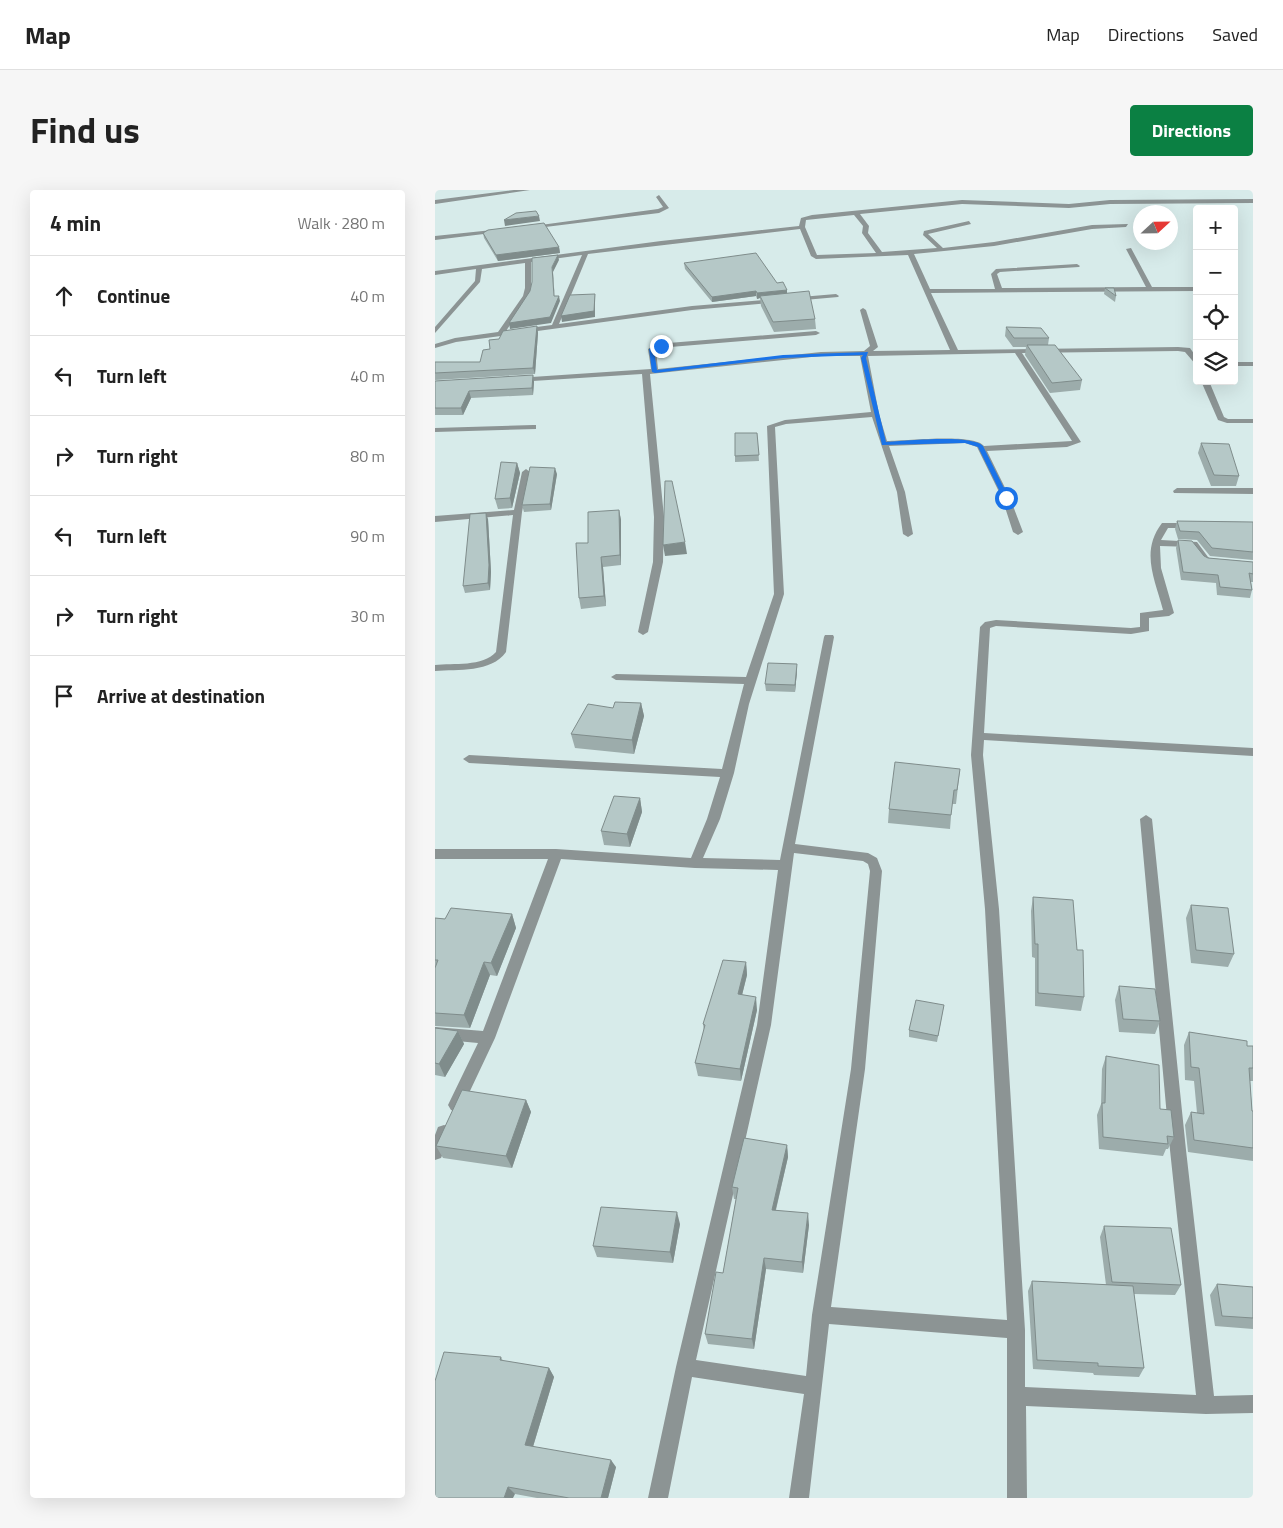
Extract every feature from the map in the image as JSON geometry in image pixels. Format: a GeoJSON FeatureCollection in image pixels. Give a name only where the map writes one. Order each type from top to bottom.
{"type":"FeatureCollection","features":[{"type":"Feature","properties":{"kind":"street"},"geometry":{"type":"LineString","coordinates":[[435,202],[527,190]]}},
{"type":"Feature","properties":{"kind":"street"},"geometry":{"type":"LineString","coordinates":[[1185,196],[1193,201]]}},
{"type":"Feature","properties":{"kind":"street"},"geometry":{"type":"LineString","coordinates":[[518,228],[663,210],[665,208],[659,197]]}},
{"type":"Feature","properties":{"kind":"street"},"geometry":{"type":"LineString","coordinates":[[1126,225],[1092,227],[994,244],[942,250],[816,257],[802,227],[803,219],[806,218],[962,202],[1069,206],[1110,202],[1253,201]]}},
{"type":"Feature","properties":{"kind":"street"},"geometry":{"type":"LineString","coordinates":[[855,212],[866,226],[865,232],[880,254]]}},
{"type":"Feature","properties":{"kind":"street"},"geometry":{"type":"LineString","coordinates":[[942,250],[925,234],[926,232],[969,223]]}},
{"type":"Feature","properties":{"kind":"street"},"geometry":{"type":"LineString","coordinates":[[435,273],[802,227]]}},
{"type":"Feature","properties":{"kind":"street"},"geometry":{"type":"LineString","coordinates":[[435,238],[509,229]]}},
{"type":"Feature","properties":{"kind":"street"},"geometry":{"type":"LineString","coordinates":[[1129,249],[1150,289]]}},
{"type":"Feature","properties":{"kind":"street"},"geometry":{"type":"LineString","coordinates":[[555,326],[586,253]]}},
{"type":"Feature","properties":{"kind":"street"},"geometry":{"type":"LineString","coordinates":[[910,253],[955,352]]}},
{"type":"Feature","properties":{"kind":"street"},"geometry":{"type":"LineString","coordinates":[[501,333],[526,296],[528,288],[528,261]]}},
{"type":"Feature","properties":{"kind":"street"},"geometry":{"type":"LineString","coordinates":[[999,290],[995,274],[998,270],[1077,266]]}},
{"type":"Feature","properties":{"kind":"street"},"geometry":{"type":"LineString","coordinates":[[435,330],[478,281],[479,268]]}},
{"type":"Feature","properties":{"kind":"street"},"geometry":{"type":"LineString","coordinates":[[928,291],[1193,290]]}},
{"type":"Feature","properties":{"kind":"street"},"geometry":{"type":"LineString","coordinates":[[437,344],[501,333],[692,308],[836,296]]}},
{"type":"Feature","properties":{"kind":"street"},"geometry":{"type":"LineString","coordinates":[[863,310],[874,347],[864,358],[875,414],[901,492],[908,534]]}},
{"type":"Feature","properties":{"kind":"street"},"geometry":{"type":"LineString","coordinates":[[643,632],[655,581],[658,553],[659,517],[650,372],[652,349],[656,346],[816,333]]}},
{"type":"Feature","properties":{"kind":"street"},"geometry":{"type":"LineString","coordinates":[[512,380],[650,372],[783,357],[867,353],[1179,349],[1190,352],[1193,357]]}},
{"type":"Feature","properties":{"kind":"street"},"geometry":{"type":"LineString","coordinates":[[982,449],[1067,445],[1077,442],[1049,403],[1017,351]]}},
{"type":"Feature","properties":{"kind":"street"},"geometry":{"type":"LineString","coordinates":[[1238,364],[1253,364]]}},
{"type":"Feature","properties":{"kind":"street"},"geometry":{"type":"LineString","coordinates":[[1207,385],[1221,418],[1227,421],[1253,421]]}},
{"type":"Feature","properties":{"kind":"street"},"geometry":{"type":"LineString","coordinates":[[695,863],[706,838],[728,773],[750,681],[773,622],[779,594],[771,426],[785,422],[875,414]]}},
{"type":"Feature","properties":{"kind":"street"},"geometry":{"type":"LineString","coordinates":[[435,430],[533,427]]}},
{"type":"Feature","properties":{"kind":"street"},"geometry":{"type":"LineString","coordinates":[[884,444],[965,441],[976,443],[982,449],[1006,498],[1018,532]]}},
{"type":"Feature","properties":{"kind":"street"},"geometry":{"type":"LineString","coordinates":[[435,668],[492,661],[501,652],[518,512],[526,472]]}},
{"type":"Feature","properties":{"kind":"street"},"geometry":{"type":"LineString","coordinates":[[1177,491],[1253,491]]}},
{"type":"Feature","properties":{"kind":"street"},"geometry":{"type":"LineString","coordinates":[[435,519],[518,512]]}},
{"type":"Feature","properties":{"kind":"street"},"geometry":{"type":"LineString","coordinates":[[1017,1498],[1016,1330],[992,909],[977,754],[985,627],[996,623],[1131,631],[1145,629],[1144,615],[1169,613],[1155,557],[1155,543],[1165,525],[1204,525]]}},
{"type":"Feature","properties":{"kind":"street"},"geometry":{"type":"LineString","coordinates":[[1155,543],[1194,544],[1207,561],[1218,564]]}},
{"type":"Feature","properties":{"kind":"street"},"geometry":{"type":"LineString","coordinates":[[658,1498],[685,1367],[764,1025],[785,865],[829,637]]}},
{"type":"Feature","properties":{"kind":"street"},"geometry":{"type":"LineString","coordinates":[[616,677],[750,681]]}},
{"type":"Feature","properties":{"kind":"street"},"geometry":{"type":"LineString","coordinates":[[977,736],[1253,752]]}},
{"type":"Feature","properties":{"kind":"street"},"geometry":{"type":"LineString","coordinates":[[469,759],[728,773]]}},
{"type":"Feature","properties":{"kind":"street"},"geometry":{"type":"LineString","coordinates":[[1146,819],[1178,1150],[1206,1405]]}},
{"type":"Feature","properties":{"kind":"street"},"geometry":{"type":"LineString","coordinates":[[789,848],[864,856],[871,858],[876,872],[858,1069],[821,1315],[814,1386],[799,1498]]}},
{"type":"Feature","properties":{"kind":"street"},"geometry":{"type":"LineString","coordinates":[[435,854],[557,854],[695,863],[785,865]]}},
{"type":"Feature","properties":{"kind":"street"},"geometry":{"type":"LineString","coordinates":[[435,1153],[488,1038],[557,854]]}},
{"type":"Feature","properties":{"kind":"street"},"geometry":{"type":"LineString","coordinates":[[435,1033],[488,1038]]}},
{"type":"Feature","properties":{"kind":"street"},"geometry":{"type":"LineString","coordinates":[[821,1315],[1016,1330]]}},
{"type":"Feature","properties":{"kind":"street"},"geometry":{"type":"LineString","coordinates":[[685,1367],[814,1386]]}},
{"type":"Feature","properties":{"kind":"street"},"geometry":{"type":"LineString","coordinates":[[1017,1396],[1206,1405],[1253,1404]]}},
{"type":"Feature","properties":{"kind":"building"},"geometry":{"type":"Polygon","coordinates":[[[536,211],[539,216],[504,220],[516,213],[536,211]]]}},
{"type":"Feature","properties":{"kind":"building"},"geometry":{"type":"Polygon","coordinates":[[[544,223],[559,247],[496,255],[483,233],[488,230],[544,223]]]}},
{"type":"Feature","properties":{"kind":"building"},"geometry":{"type":"Polygon","coordinates":[[[756,253],[777,283],[783,282],[787,290],[757,293],[756,291],[712,297],[684,263],[756,253]]]}},
{"type":"Feature","properties":{"kind":"building"},"geometry":{"type":"Polygon","coordinates":[[[558,255],[552,267],[554,296],[559,296],[550,317],[509,323],[530,291],[532,258],[558,255]]]}},
{"type":"Feature","properties":{"kind":"building"},"geometry":{"type":"Polygon","coordinates":[[[1105,288],[1114,288],[1116,296],[1105,288]]]}},
{"type":"Feature","properties":{"kind":"building"},"geometry":{"type":"Polygon","coordinates":[[[809,291],[815,319],[773,322],[760,296],[809,291]]]}},
{"type":"Feature","properties":{"kind":"building"},"geometry":{"type":"Polygon","coordinates":[[[595,294],[594,311],[561,316],[570,295],[595,294]]]}},
{"type":"Feature","properties":{"kind":"building"},"geometry":{"type":"Polygon","coordinates":[[[537,326],[533,368],[435,373],[435,362],[480,362],[483,350],[490,349],[489,340],[499,339],[503,331],[537,326]]]}},
{"type":"Feature","properties":{"kind":"building"},"geometry":{"type":"Polygon","coordinates":[[[1006,327],[1041,328],[1049,338],[1014,338],[1006,327]]]}},
{"type":"Feature","properties":{"kind":"building"},"geometry":{"type":"Polygon","coordinates":[[[1027,345],[1055,345],[1082,380],[1052,383],[1027,345]]]}},
{"type":"Feature","properties":{"kind":"building"},"geometry":{"type":"Polygon","coordinates":[[[533,375],[532,388],[469,391],[461,408],[435,408],[435,381],[533,375]]]}},
{"type":"Feature","properties":{"kind":"building"},"geometry":{"type":"Polygon","coordinates":[[[735,433],[757,433],[759,455],[735,456],[735,433]]]}},
{"type":"Feature","properties":{"kind":"building"},"geometry":{"type":"Polygon","coordinates":[[[1201,443],[1229,444],[1239,476],[1214,475],[1201,443]]]}},
{"type":"Feature","properties":{"kind":"building"},"geometry":{"type":"Polygon","coordinates":[[[501,462],[517,463],[510,498],[495,499],[501,462]]]}},
{"type":"Feature","properties":{"kind":"building"},"geometry":{"type":"Polygon","coordinates":[[[530,467],[555,468],[550,504],[522,505],[530,467]]]}},
{"type":"Feature","properties":{"kind":"building"},"geometry":{"type":"Polygon","coordinates":[[[665,481],[672,481],[685,542],[663,545],[665,481]]]}},
{"type":"Feature","properties":{"kind":"building"},"geometry":{"type":"Polygon","coordinates":[[[619,510],[620,555],[601,557],[604,596],[579,598],[576,543],[588,543],[588,512],[619,510]]]}},
{"type":"Feature","properties":{"kind":"building"},"geometry":{"type":"Polygon","coordinates":[[[486,513],[489,565],[488,583],[463,586],[470,514],[486,513]]]}},
{"type":"Feature","properties":{"kind":"building"},"geometry":{"type":"Polygon","coordinates":[[[1177,521],[1253,522],[1253,552],[1212,548],[1199,532],[1180,531],[1177,521]]]}},
{"type":"Feature","properties":{"kind":"building"},"geometry":{"type":"Polygon","coordinates":[[[1178,540],[1192,541],[1204,556],[1208,558],[1253,562],[1253,574],[1249,573],[1252,590],[1220,587],[1218,575],[1183,572],[1178,540]]]}},
{"type":"Feature","properties":{"kind":"building"},"geometry":{"type":"Polygon","coordinates":[[[768,663],[797,664],[795,685],[765,684],[768,663]]]}},
{"type":"Feature","properties":{"kind":"building"},"geometry":{"type":"Polygon","coordinates":[[[615,702],[641,703],[632,740],[571,734],[588,704],[613,708],[615,702]]]}},
{"type":"Feature","properties":{"kind":"building"},"geometry":{"type":"Polygon","coordinates":[[[895,762],[960,769],[957,790],[954,790],[951,815],[889,809],[895,762]]]}},
{"type":"Feature","properties":{"kind":"building"},"geometry":{"type":"Polygon","coordinates":[[[614,796],[640,798],[627,834],[601,831],[614,796]]]}},
{"type":"Feature","properties":{"kind":"building"},"geometry":{"type":"Polygon","coordinates":[[[1033,897],[1073,900],[1077,950],[1083,950],[1084,997],[1038,993],[1038,944],[1035,944],[1033,897]]]}},
{"type":"Feature","properties":{"kind":"building"},"geometry":{"type":"Polygon","coordinates":[[[1191,905],[1228,908],[1234,954],[1196,950],[1191,905]]]}},
{"type":"Feature","properties":{"kind":"building"},"geometry":{"type":"Polygon","coordinates":[[[451,908],[512,914],[491,963],[484,962],[464,1015],[435,1013],[435,968],[438,960],[435,960],[435,918],[445,919],[451,908]]]}},
{"type":"Feature","properties":{"kind":"building"},"geometry":{"type":"Polygon","coordinates":[[[723,960],[746,962],[738,994],[756,997],[740,1069],[695,1063],[705,1025],[703,1024],[723,960]]]}},
{"type":"Feature","properties":{"kind":"building"},"geometry":{"type":"Polygon","coordinates":[[[1119,986],[1155,989],[1160,1021],[1123,1019],[1119,986]]]}},
{"type":"Feature","properties":{"kind":"building"},"geometry":{"type":"Polygon","coordinates":[[[916,1000],[944,1005],[938,1036],[909,1030],[916,1000]]]}},
{"type":"Feature","properties":{"kind":"building"},"geometry":{"type":"Polygon","coordinates":[[[435,1028],[458,1031],[439,1064],[435,1063],[435,1028]]]}},
{"type":"Feature","properties":{"kind":"building"},"geometry":{"type":"Polygon","coordinates":[[[1189,1032],[1247,1041],[1247,1046],[1253,1046],[1253,1068],[1249,1068],[1253,1111],[1253,1148],[1194,1140],[1191,1112],[1204,1114],[1199,1068],[1191,1067],[1189,1032]]]}},
{"type":"Feature","properties":{"kind":"building"},"geometry":{"type":"Polygon","coordinates":[[[1106,1056],[1159,1065],[1160,1109],[1171,1110],[1174,1137],[1167,1136],[1168,1144],[1103,1137],[1102,1103],[1105,1103],[1106,1056]]]}},
{"type":"Feature","properties":{"kind":"building"},"geometry":{"type":"Polygon","coordinates":[[[462,1090],[526,1100],[506,1156],[436,1146],[462,1090]]]}},
{"type":"Feature","properties":{"kind":"building"},"geometry":{"type":"Polygon","coordinates":[[[744,1138],[787,1145],[772,1210],[808,1213],[802,1262],[764,1258],[752,1339],[705,1334],[716,1272],[723,1273],[738,1188],[732,1187],[744,1138]]]}},
{"type":"Feature","properties":{"kind":"building"},"geometry":{"type":"Polygon","coordinates":[[[601,1207],[677,1212],[670,1252],[593,1246],[601,1207]]]}},
{"type":"Feature","properties":{"kind":"building"},"geometry":{"type":"Polygon","coordinates":[[[1104,1226],[1171,1228],[1181,1285],[1112,1282],[1104,1226]]]}},
{"type":"Feature","properties":{"kind":"building"},"geometry":{"type":"Polygon","coordinates":[[[1032,1281],[1133,1286],[1144,1368],[1098,1366],[1098,1363],[1037,1360],[1032,1281]]]}},
{"type":"Feature","properties":{"kind":"building"},"geometry":{"type":"Polygon","coordinates":[[[1217,1284],[1253,1287],[1253,1318],[1222,1316],[1217,1284]]]}},
{"type":"Feature","properties":{"kind":"building"},"geometry":{"type":"Polygon","coordinates":[[[444,1352],[501,1357],[500,1360],[549,1368],[525,1445],[611,1460],[601,1498],[569,1498],[508,1487],[504,1498],[435,1498],[435,1381],[444,1352]]]}},
{"type":"Feature","properties":{"kind":"route"},"geometry":{"type":"LineString","coordinates":[[661,346],[656,346],[652,349],[655,372],[783,357],[867,353],[864,355],[864,358],[875,414],[884,444],[965,441],[976,443],[981,446],[1006,498]]}}]}
